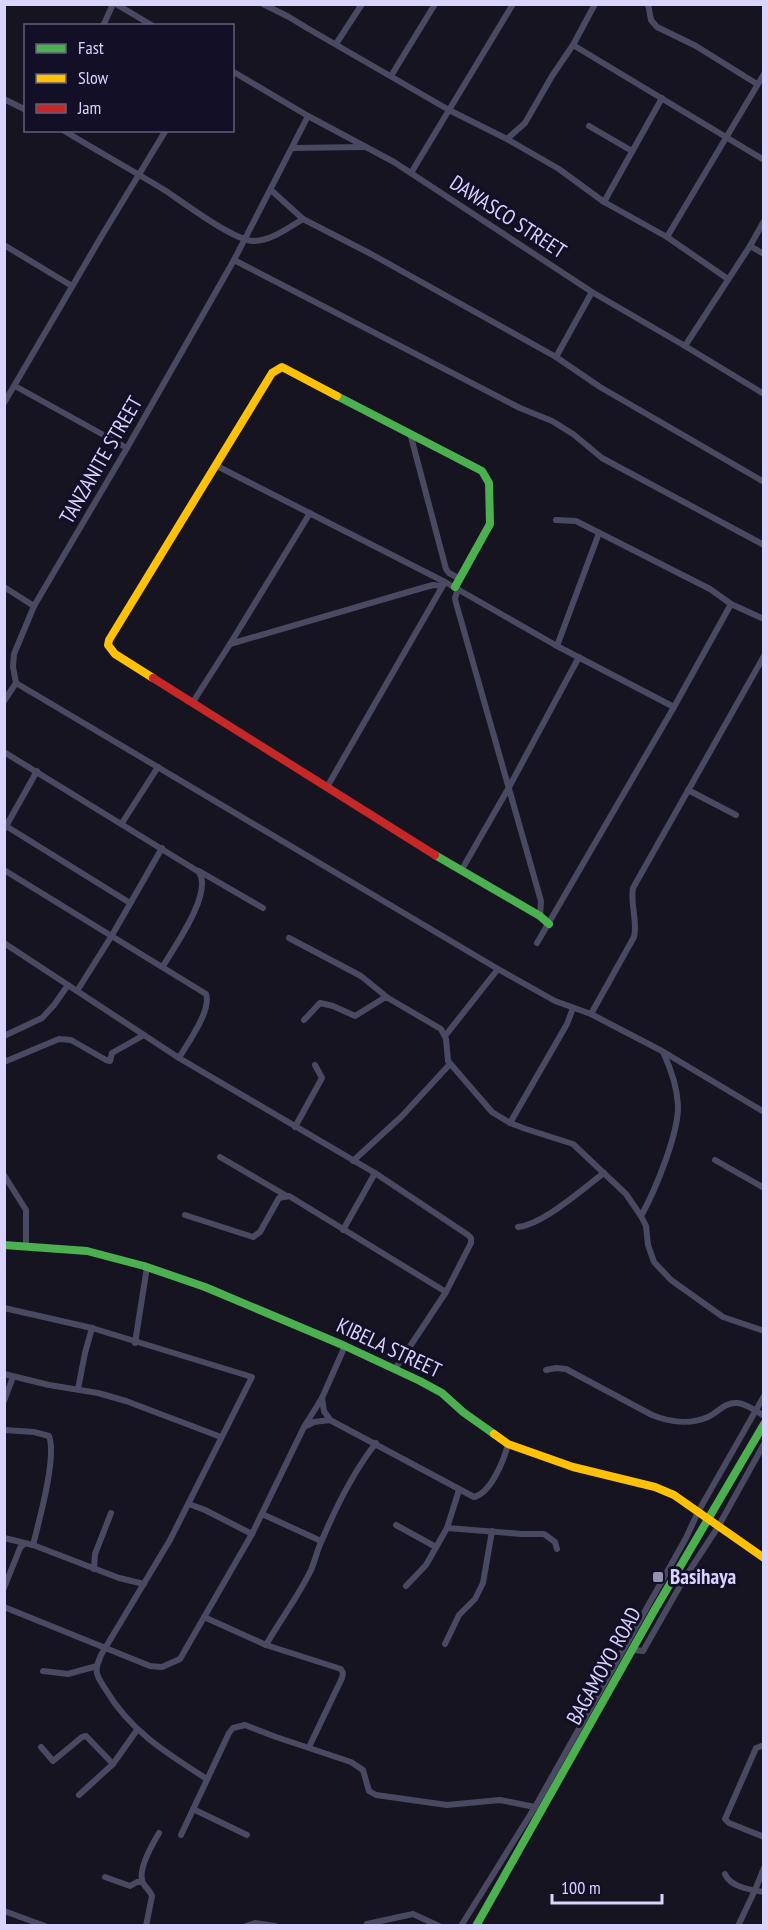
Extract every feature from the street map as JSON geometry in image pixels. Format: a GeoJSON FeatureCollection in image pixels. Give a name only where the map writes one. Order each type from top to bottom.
{"type":"FeatureCollection","features":[{"type":"Feature","properties":{"kind":"main road"},"geometry":{"type":"LineString","coordinates":[[456,588],[490,524],[489,483],[482,471],[282,367],[272,373],[214,465],[108,645],[115,654],[461,871],[540,916],[549,924]]}},
{"type":"Feature","properties":{"kind":"main road","name":"KIBELA STREET"},"geometry":{"type":"LineString","coordinates":[[4,1245],[87,1251],[147,1267],[205,1287],[345,1346],[442,1393],[463,1412],[508,1444],[597,1474],[655,1487],[674,1495],[764,1558]]}},
{"type":"Feature","properties":{"kind":"main road","name":"BAGAMOYO ROAD"},"geometry":{"type":"LineString","coordinates":[[476,1926],[707,1518],[764,1424]]}},
{"type":"Feature","properties":{"kind":"street"},"geometry":{"type":"LineString","coordinates":[[104,24],[114,4],[149,24]]}},
{"type":"Feature","properties":{"kind":"street"},"geometry":{"type":"LineString","coordinates":[[336,44],[362,4]]}},
{"type":"Feature","properties":{"kind":"street"},"geometry":{"type":"LineString","coordinates":[[392,76],[435,4]]}},
{"type":"Feature","properties":{"kind":"street"},"geometry":{"type":"LineString","coordinates":[[411,173],[513,4]]}},
{"type":"Feature","properties":{"kind":"street"},"geometry":{"type":"LineString","coordinates":[[507,139],[525,123],[573,45],[595,4]]}},
{"type":"Feature","properties":{"kind":"street"},"geometry":{"type":"LineString","coordinates":[[648,4],[651,20],[657,27],[696,46],[757,84]]}},
{"type":"Feature","properties":{"kind":"street"},"geometry":{"type":"LineString","coordinates":[[264,5],[289,16],[449,110],[507,139],[559,169],[604,202],[667,237],[728,279]]}},
{"type":"Feature","properties":{"kind":"street"},"geometry":{"type":"LineString","coordinates":[[573,45],[764,160]]}},
{"type":"Feature","properties":{"kind":"street","name":"DAWASCO STREET"},"geometry":{"type":"LineString","coordinates":[[234,72],[411,173],[592,292],[764,394]]}},
{"type":"Feature","properties":{"kind":"street"},"geometry":{"type":"LineString","coordinates":[[667,237],[764,74]]}},
{"type":"Feature","properties":{"kind":"street"},"geometry":{"type":"LineString","coordinates":[[604,202],[662,98]]}},
{"type":"Feature","properties":{"kind":"street"},"geometry":{"type":"LineString","coordinates":[[4,99],[24,109]]}},
{"type":"Feature","properties":{"kind":"street","name":"TANZANITE STREET"},"geometry":{"type":"LineString","coordinates":[[16,683],[13,668],[14,654],[34,606],[234,260],[308,116]]}},
{"type":"Feature","properties":{"kind":"street"},"geometry":{"type":"LineString","coordinates":[[589,126],[632,151]]}},
{"type":"Feature","properties":{"kind":"street"},"geometry":{"type":"LineString","coordinates":[[66,132],[244,239],[254,241],[268,238],[303,219]]}},
{"type":"Feature","properties":{"kind":"street"},"geometry":{"type":"LineString","coordinates":[[4,403],[165,132]]}},
{"type":"Feature","properties":{"kind":"street"},"geometry":{"type":"LineString","coordinates":[[293,148],[367,147]]}},
{"type":"Feature","properties":{"kind":"street"},"geometry":{"type":"LineString","coordinates":[[271,190],[303,219],[371,254],[556,357],[600,387],[764,482]]}},
{"type":"Feature","properties":{"kind":"street"},"geometry":{"type":"LineString","coordinates":[[685,346],[764,221]]}},
{"type":"Feature","properties":{"kind":"street"},"geometry":{"type":"LineString","coordinates":[[4,245],[72,286]]}},
{"type":"Feature","properties":{"kind":"street"},"geometry":{"type":"LineString","coordinates":[[750,246],[764,254]]}},
{"type":"Feature","properties":{"kind":"street"},"geometry":{"type":"LineString","coordinates":[[234,260],[520,408],[552,421],[573,434],[602,458],[764,544]]}},
{"type":"Feature","properties":{"kind":"street"},"geometry":{"type":"LineString","coordinates":[[556,357],[592,292]]}},
{"type":"Feature","properties":{"kind":"street"},"geometry":{"type":"LineString","coordinates":[[15,386],[127,448]]}},
{"type":"Feature","properties":{"kind":"street"},"geometry":{"type":"LineString","coordinates":[[410,434],[446,569],[460,579]]}},
{"type":"Feature","properties":{"kind":"street"},"geometry":{"type":"LineString","coordinates":[[214,465],[444,584],[456,588],[557,646],[674,707]]}},
{"type":"Feature","properties":{"kind":"street"},"geometry":{"type":"LineString","coordinates":[[193,702],[310,513]]}},
{"type":"Feature","properties":{"kind":"street"},"geometry":{"type":"LineString","coordinates":[[556,520],[576,522],[710,590],[731,604],[764,619]]}},
{"type":"Feature","properties":{"kind":"street"},"geometry":{"type":"LineString","coordinates":[[557,646],[598,533]]}},
{"type":"Feature","properties":{"kind":"street"},"geometry":{"type":"LineString","coordinates":[[230,644],[422,588],[444,584]]}},
{"type":"Feature","properties":{"kind":"street"},"geometry":{"type":"LineString","coordinates":[[327,787],[444,584]]}},
{"type":"Feature","properties":{"kind":"street"},"geometry":{"type":"LineString","coordinates":[[4,587],[34,606]]}},
{"type":"Feature","properties":{"kind":"street"},"geometry":{"type":"LineString","coordinates":[[456,588],[456,603],[541,901],[540,916]]}},
{"type":"Feature","properties":{"kind":"street"},"geometry":{"type":"LineString","coordinates":[[537,943],[731,604]]}},
{"type":"Feature","properties":{"kind":"street"},"geometry":{"type":"LineString","coordinates":[[461,871],[579,657]]}},
{"type":"Feature","properties":{"kind":"street"},"geometry":{"type":"LineString","coordinates":[[591,1014],[634,937],[636,930],[633,888],[764,657]]}},
{"type":"Feature","properties":{"kind":"street"},"geometry":{"type":"LineString","coordinates":[[4,701],[16,683],[498,969],[555,1001],[591,1014],[662,1051],[764,1112]]}},
{"type":"Feature","properties":{"kind":"street"},"geometry":{"type":"LineString","coordinates":[[4,752],[263,908]]}},
{"type":"Feature","properties":{"kind":"street"},"geometry":{"type":"LineString","coordinates":[[122,823],[158,767]]}},
{"type":"Feature","properties":{"kind":"street"},"geometry":{"type":"LineString","coordinates":[[37,771],[5,828],[130,903]]}},
{"type":"Feature","properties":{"kind":"street"},"geometry":{"type":"LineString","coordinates":[[688,790],[736,815]]}},
{"type":"Feature","properties":{"kind":"street"},"geometry":{"type":"LineString","coordinates":[[77,991],[162,848]]}},
{"type":"Feature","properties":{"kind":"street"},"geometry":{"type":"LineString","coordinates":[[163,966],[185,930],[199,901],[202,880],[195,869]]}},
{"type":"Feature","properties":{"kind":"street"},"geometry":{"type":"LineString","coordinates":[[4,870],[206,994],[207,1005],[194,1034],[178,1058]]}},
{"type":"Feature","properties":{"kind":"street"},"geometry":{"type":"LineString","coordinates":[[289,938],[361,976],[388,998],[441,1029],[445,1035],[450,1064],[492,1112],[510,1123],[573,1144],[626,1194],[646,1226],[648,1245],[654,1262],[664,1274],[723,1317],[764,1331]]}},
{"type":"Feature","properties":{"kind":"street"},"geometry":{"type":"LineString","coordinates":[[4,943],[178,1058],[375,1173],[471,1238],[471,1243],[446,1292],[395,1369]]}},
{"type":"Feature","properties":{"kind":"street"},"geometry":{"type":"LineString","coordinates":[[445,1035],[498,969]]}},
{"type":"Feature","properties":{"kind":"street"},"geometry":{"type":"LineString","coordinates":[[4,1036],[42,1018],[68,985]]}},
{"type":"Feature","properties":{"kind":"street"},"geometry":{"type":"LineString","coordinates":[[304,1020],[320,1003],[355,1016],[384,998],[388,998]]}},
{"type":"Feature","properties":{"kind":"street"},"geometry":{"type":"LineString","coordinates":[[510,1123],[567,1024],[573,1008]]}},
{"type":"Feature","properties":{"kind":"street"},"geometry":{"type":"LineString","coordinates":[[4,1062],[59,1039],[71,1040],[106,1060],[110,1060],[112,1053],[144,1035]]}},
{"type":"Feature","properties":{"kind":"street"},"geometry":{"type":"LineString","coordinates":[[641,1216],[662,1171],[678,1108],[675,1083],[662,1051]]}},
{"type":"Feature","properties":{"kind":"street"},"geometry":{"type":"LineString","coordinates":[[353,1161],[402,1116],[450,1064]]}},
{"type":"Feature","properties":{"kind":"street"},"geometry":{"type":"LineString","coordinates":[[295,1127],[322,1077],[315,1065]]}},
{"type":"Feature","properties":{"kind":"street"},"geometry":{"type":"LineString","coordinates":[[220,1157],[289,1196],[446,1292]]}},
{"type":"Feature","properties":{"kind":"street"},"geometry":{"type":"LineString","coordinates":[[715,1160],[764,1188]]}},
{"type":"Feature","properties":{"kind":"street"},"geometry":{"type":"LineString","coordinates":[[343,1230],[375,1173]]}},
{"type":"Feature","properties":{"kind":"street"},"geometry":{"type":"LineString","coordinates":[[518,1227],[540,1220],[604,1173]]}},
{"type":"Feature","properties":{"kind":"street"},"geometry":{"type":"LineString","coordinates":[[4,1175],[26,1210],[26,1247]]}},
{"type":"Feature","properties":{"kind":"street"},"geometry":{"type":"LineString","coordinates":[[184,1215],[253,1237],[260,1232],[279,1198],[286,1196]]}},
{"type":"Feature","properties":{"kind":"street"},"geometry":{"type":"LineString","coordinates":[[135,1342],[147,1267]]}},
{"type":"Feature","properties":{"kind":"street"},"geometry":{"type":"LineString","coordinates":[[4,1308],[92,1328],[252,1377],[189,1504],[106,1648],[96,1673],[112,1701],[137,1730],[160,1749],[207,1779]]}},
{"type":"Feature","properties":{"kind":"street"},"geometry":{"type":"LineString","coordinates":[[78,1389],[92,1328]]}},
{"type":"Feature","properties":{"kind":"street"},"geometry":{"type":"LineString","coordinates":[[4,1606],[150,1665],[162,1667],[180,1659],[252,1534],[304,1427],[322,1398],[345,1346]]}},
{"type":"Feature","properties":{"kind":"street"},"geometry":{"type":"LineString","coordinates":[[546,1370],[566,1369],[665,1420],[677,1422],[697,1420],[708,1417],[723,1406],[730,1404],[745,1405],[764,1416]]}},
{"type":"Feature","properties":{"kind":"street"},"geometry":{"type":"LineString","coordinates":[[4,1374],[126,1401],[221,1437]]}},
{"type":"Feature","properties":{"kind":"street"},"geometry":{"type":"LineString","coordinates":[[4,1401],[13,1377]]}},
{"type":"Feature","properties":{"kind":"street"},"geometry":{"type":"LineString","coordinates":[[460,1926],[535,1807],[764,1396]]}},
{"type":"Feature","properties":{"kind":"street"},"geometry":{"type":"LineString","coordinates":[[322,1398],[324,1411],[330,1420],[470,1496],[481,1494],[504,1461],[508,1444]]}},
{"type":"Feature","properties":{"kind":"street"},"geometry":{"type":"LineString","coordinates":[[304,1427],[314,1422],[330,1420]]}},
{"type":"Feature","properties":{"kind":"street"},"geometry":{"type":"LineString","coordinates":[[4,1430],[34,1432],[49,1436],[52,1443],[33,1545]]}},
{"type":"Feature","properties":{"kind":"street"},"geometry":{"type":"LineString","coordinates":[[266,1645],[280,1619],[298,1595],[312,1569],[321,1541],[361,1462],[375,1443]]}},
{"type":"Feature","properties":{"kind":"street"},"geometry":{"type":"LineString","coordinates":[[633,1650],[643,1651],[684,1579],[718,1527],[764,1444]]}},
{"type":"Feature","properties":{"kind":"street"},"geometry":{"type":"LineString","coordinates":[[406,1586],[426,1565],[447,1528],[459,1490]]}},
{"type":"Feature","properties":{"kind":"street"},"geometry":{"type":"LineString","coordinates":[[189,1504],[252,1534]]}},
{"type":"Feature","properties":{"kind":"street"},"geometry":{"type":"LineString","coordinates":[[94,1569],[95,1554],[111,1513]]}},
{"type":"Feature","properties":{"kind":"street"},"geometry":{"type":"LineString","coordinates":[[262,1514],[321,1541]]}},
{"type":"Feature","properties":{"kind":"street"},"geometry":{"type":"LineString","coordinates":[[396,1525],[436,1547]]}},
{"type":"Feature","properties":{"kind":"street"},"geometry":{"type":"LineString","coordinates":[[447,1528],[544,1534],[555,1542],[557,1549]]}},
{"type":"Feature","properties":{"kind":"street"},"geometry":{"type":"LineString","coordinates":[[445,1644],[459,1615],[475,1599],[483,1583],[492,1531]]}},
{"type":"Feature","properties":{"kind":"street"},"geometry":{"type":"LineString","coordinates":[[4,1538],[33,1545],[94,1569],[144,1584]]}},
{"type":"Feature","properties":{"kind":"street"},"geometry":{"type":"LineString","coordinates":[[4,1588],[20,1548],[24,1544]]}},
{"type":"Feature","properties":{"kind":"street"},"geometry":{"type":"LineString","coordinates":[[204,1617],[266,1645],[343,1671],[342,1678],[309,1747]]}},
{"type":"Feature","properties":{"kind":"street"},"geometry":{"type":"LineString","coordinates":[[43,1671],[68,1674],[97,1666]]}},
{"type":"Feature","properties":{"kind":"street"},"geometry":{"type":"LineString","coordinates":[[181,1835],[229,1733],[239,1725],[309,1747],[358,1766],[366,1776],[369,1791],[376,1795],[447,1805],[500,1800],[535,1807]]}},
{"type":"Feature","properties":{"kind":"street"},"geometry":{"type":"LineString","coordinates":[[79,1795],[113,1764],[137,1730]]}},
{"type":"Feature","properties":{"kind":"street"},"geometry":{"type":"LineString","coordinates":[[41,1747],[53,1761],[82,1737],[87,1736],[113,1764]]}},
{"type":"Feature","properties":{"kind":"street"},"geometry":{"type":"LineString","coordinates":[[764,1745],[756,1748],[725,1818],[729,1822],[764,1837]]}},
{"type":"Feature","properties":{"kind":"street"},"geometry":{"type":"LineString","coordinates":[[193,1809],[247,1835]]}},
{"type":"Feature","properties":{"kind":"street"},"geometry":{"type":"LineString","coordinates":[[146,1926],[152,1896],[142,1882],[142,1871],[159,1833]]}},
{"type":"Feature","properties":{"kind":"street"},"geometry":{"type":"LineString","coordinates":[[738,1926],[764,1868]]}},
{"type":"Feature","properties":{"kind":"street"},"geometry":{"type":"LineString","coordinates":[[725,1874],[726,1879],[735,1884],[764,1892]]}},
{"type":"Feature","properties":{"kind":"street"},"geometry":{"type":"LineString","coordinates":[[105,1877],[130,1886],[142,1882]]}},
{"type":"Feature","properties":{"kind":"street"},"geometry":{"type":"LineString","coordinates":[[4,1911],[45,1926]]}},
{"type":"Feature","properties":{"kind":"street"},"geometry":{"type":"LineString","coordinates":[[367,1924],[414,1914],[439,1926]]}},
{"type":"Feature","properties":{"kind":"street"},"geometry":{"type":"LineString","coordinates":[[246,1926],[255,1923],[274,1926]]}},
{"type":"Feature","properties":{"kind":"traffic: fast"},"geometry":{"type":"LineString","coordinates":[[337,396],[482,471],[489,483],[490,524],[455,587]]}},
{"type":"Feature","properties":{"kind":"traffic: fast"},"geometry":{"type":"LineString","coordinates":[[435,855],[540,916],[549,924]]}},
{"type":"Feature","properties":{"kind":"traffic: fast"},"geometry":{"type":"LineString","coordinates":[[4,1245],[87,1251],[144,1266],[205,1287],[345,1346],[420,1381],[442,1393],[463,1412],[494,1434]]}},
{"type":"Feature","properties":{"kind":"traffic: fast"},"geometry":{"type":"LineString","coordinates":[[476,1926],[654,1611],[764,1424]]}},
{"type":"Feature","properties":{"kind":"traffic: slow"},"geometry":{"type":"LineString","coordinates":[[153,678],[115,654],[108,645],[109,640],[272,373],[282,367],[337,396]]}},
{"type":"Feature","properties":{"kind":"traffic: slow"},"geometry":{"type":"LineString","coordinates":[[494,1434],[508,1444],[573,1467],[655,1487],[674,1495],[764,1558]]}},
{"type":"Feature","properties":{"kind":"traffic: jam"},"geometry":{"type":"LineString","coordinates":[[153,678],[435,855]]}},
{"type":"Feature","properties":{"kind":"place","name":"Basihaya"},"geometry":{"type":"Point","coordinates":[658,1577]}}]}
